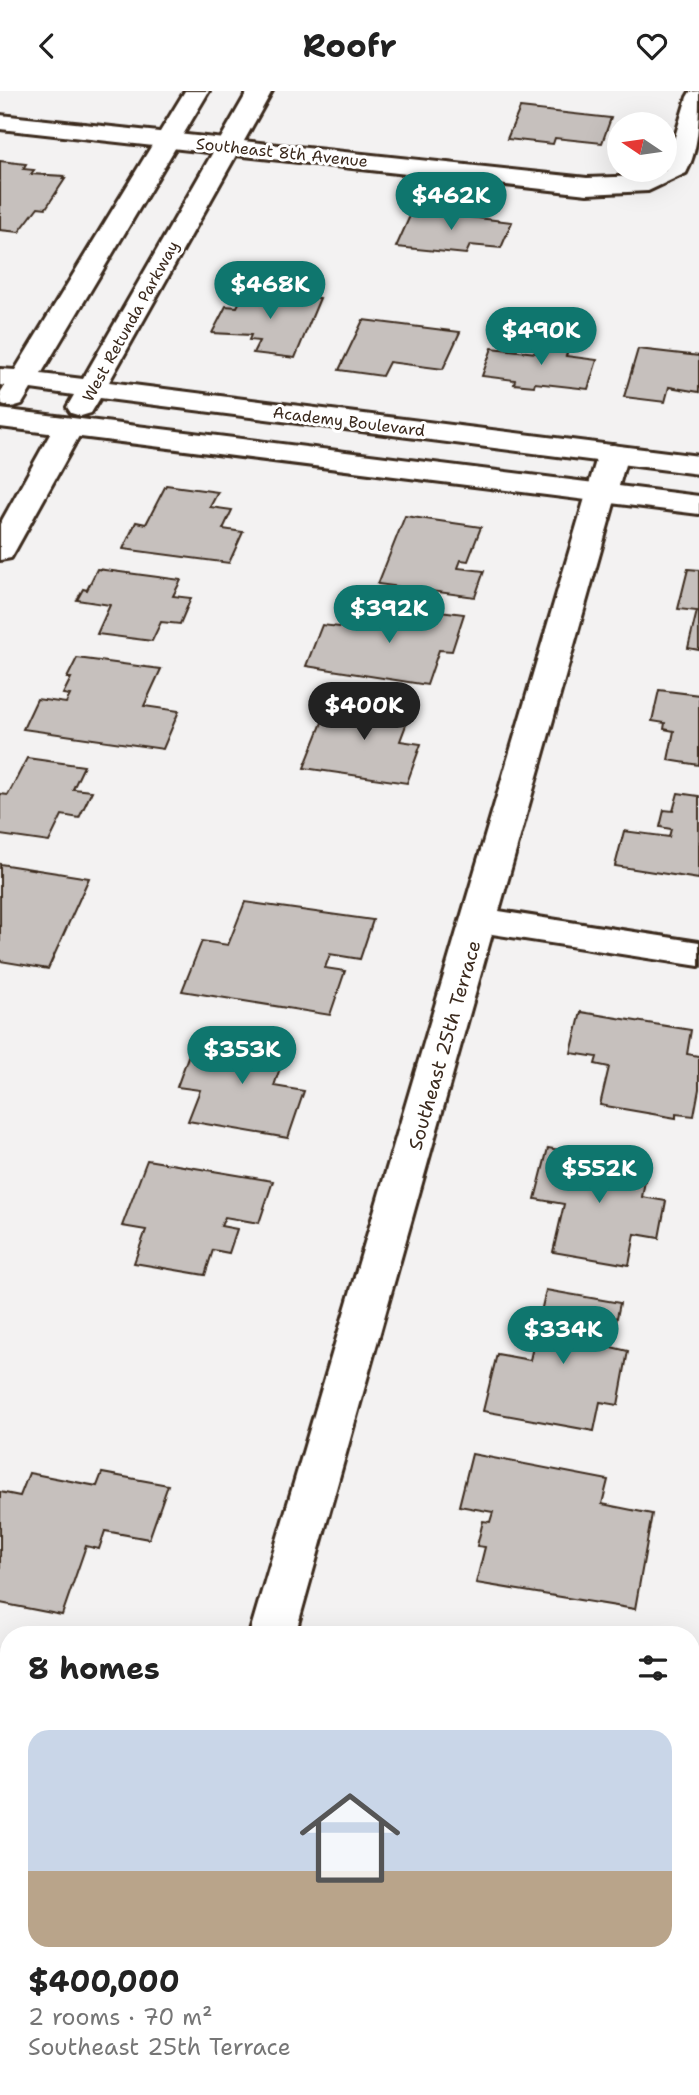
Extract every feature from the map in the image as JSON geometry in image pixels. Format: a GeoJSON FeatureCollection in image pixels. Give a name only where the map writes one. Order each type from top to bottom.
{"type":"FeatureCollection","features":[{"type":"Feature","properties":{"kind":"street"},"geometry":{"type":"LineString","coordinates":[[197,91],[168,140],[12,378],[0,418],[699,505]]}},
{"type":"Feature","properties":{"kind":"street","name":"West Retunda Parkway"},"geometry":{"type":"LineString","coordinates":[[0,551],[260,91]]}},
{"type":"Feature","properties":{"kind":"street","name":"Southeast 8th Avenue"},"geometry":{"type":"LineString","coordinates":[[0,122],[587,186],[648,183],[677,168],[699,97]]}},
{"type":"Feature","properties":{"kind":"street","name":"Academy Boulevard"},"geometry":{"type":"LineString","coordinates":[[12,378],[699,465]]}},
{"type":"Feature","properties":{"kind":"street","name":"Southeast 25th Terrace"},"geometry":{"type":"LineString","coordinates":[[275,1626],[481,920],[613,454]]}},
{"type":"Feature","properties":{"kind":"street"},"geometry":{"type":"LineString","coordinates":[[481,920],[699,954]]}},
{"type":"Feature","properties":{"kind":"building"},"geometry":{"type":"Polygon","coordinates":[[[520,108],[607,118],[607,129],[602,143],[555,138],[553,144],[507,139],[520,108]]]}},
{"type":"Feature","properties":{"kind":"building"},"geometry":{"type":"Polygon","coordinates":[[[0,161],[26,164],[23,169],[34,170],[31,174],[64,176],[62,179],[65,179],[46,208],[38,207],[19,232],[0,230],[0,161]]]}},
{"type":"Feature","properties":{"kind":"building"},"geometry":{"type":"Polygon","coordinates":[[[413,209],[512,222],[501,248],[470,245],[466,254],[396,247],[413,209]]]}},
{"type":"Feature","properties":{"kind":"building"},"geometry":{"type":"Polygon","coordinates":[[[246,289],[320,298],[295,358],[253,353],[259,341],[249,340],[251,335],[212,333],[226,306],[237,307],[246,289]]]}},
{"type":"Feature","properties":{"kind":"building"},"geometry":{"type":"Polygon","coordinates":[[[363,320],[460,332],[443,369],[389,362],[382,376],[339,370],[363,320]]]}},
{"type":"Feature","properties":{"kind":"building"},"geometry":{"type":"Polygon","coordinates":[[[539,345],[569,348],[566,356],[597,360],[588,389],[535,383],[534,386],[514,384],[515,380],[482,376],[492,348],[536,353],[539,345]]]}},
{"type":"Feature","properties":{"kind":"building"},"geometry":{"type":"Polygon","coordinates":[[[638,349],[699,356],[699,392],[669,387],[665,402],[624,397],[638,349]]]}},
{"type":"Feature","properties":{"kind":"building"},"geometry":{"type":"Polygon","coordinates":[[[166,485],[218,492],[210,507],[232,510],[223,529],[243,532],[229,563],[123,549],[136,522],[146,524],[166,485]]]}},
{"type":"Feature","properties":{"kind":"building"},"geometry":{"type":"Polygon","coordinates":[[[405,516],[481,527],[468,561],[461,560],[458,568],[484,571],[475,597],[378,584],[405,516]]]}},
{"type":"Feature","properties":{"kind":"building"},"geometry":{"type":"Polygon","coordinates":[[[97,569],[181,580],[173,596],[191,598],[180,624],[161,622],[152,641],[97,634],[110,605],[77,600],[83,589],[87,590],[97,569]]]}},
{"type":"Feature","properties":{"kind":"building"},"geometry":{"type":"Polygon","coordinates":[[[688,569],[699,570],[699,650],[688,648],[697,611],[678,609],[688,569]]]}},
{"type":"Feature","properties":{"kind":"building"},"geometry":{"type":"Polygon","coordinates":[[[384,604],[464,614],[452,651],[439,650],[427,685],[306,666],[322,625],[376,628],[384,604]]]}},
{"type":"Feature","properties":{"kind":"building"},"geometry":{"type":"Polygon","coordinates":[[[77,658],[161,669],[144,706],[179,711],[163,749],[23,729],[37,699],[66,703],[70,695],[63,694],[77,658]]]}},
{"type":"Feature","properties":{"kind":"building"},"geometry":{"type":"Polygon","coordinates":[[[659,690],[699,695],[699,765],[668,760],[674,731],[664,729],[665,723],[652,721],[659,690]]]}},
{"type":"Feature","properties":{"kind":"building"},"geometry":{"type":"Polygon","coordinates":[[[332,697],[412,709],[400,741],[421,744],[407,783],[304,768],[332,697]]]}},
{"type":"Feature","properties":{"kind":"building"},"geometry":{"type":"Polygon","coordinates":[[[27,758],[84,766],[73,789],[92,791],[79,818],[62,815],[49,842],[0,835],[0,794],[8,795],[27,758]]]}},
{"type":"Feature","properties":{"kind":"building"},"geometry":{"type":"Polygon","coordinates":[[[678,793],[699,796],[699,879],[615,866],[624,831],[669,837],[671,829],[660,827],[664,810],[673,811],[678,793]]]}},
{"type":"Feature","properties":{"kind":"building"},"geometry":{"type":"Polygon","coordinates":[[[0,864],[89,878],[48,969],[0,961],[0,864]]]}},
{"type":"Feature","properties":{"kind":"building"},"geometry":{"type":"Polygon","coordinates":[[[245,902],[373,920],[360,959],[330,954],[325,968],[345,971],[330,1015],[182,991],[202,941],[228,945],[245,902]]]}},
{"type":"Feature","properties":{"kind":"building"},"geometry":{"type":"Polygon","coordinates":[[[581,1012],[691,1030],[687,1054],[699,1056],[699,1089],[694,1116],[676,1114],[676,1118],[600,1105],[609,1067],[595,1064],[597,1057],[571,1053],[581,1012]]]}},
{"type":"Feature","properties":{"kind":"building"},"geometry":{"type":"Polygon","coordinates":[[[223,1030],[289,1041],[274,1086],[304,1091],[288,1138],[188,1121],[200,1090],[177,1087],[189,1054],[212,1058],[223,1030]]]}},
{"type":"Feature","properties":{"kind":"building"},"geometry":{"type":"Polygon","coordinates":[[[548,1148],[648,1165],[642,1197],[666,1201],[659,1238],[635,1234],[629,1265],[553,1252],[564,1204],[535,1199],[548,1148]]]}},
{"type":"Feature","properties":{"kind":"building"},"geometry":{"type":"Polygon","coordinates":[[[147,1160],[273,1181],[259,1223],[225,1217],[221,1226],[237,1229],[229,1253],[213,1250],[205,1275],[134,1263],[146,1230],[122,1226],[147,1160]]]}},
{"type":"Feature","properties":{"kind":"building"},"geometry":{"type":"Polygon","coordinates":[[[546,1290],[620,1303],[611,1347],[628,1351],[618,1405],[600,1402],[594,1431],[483,1411],[497,1354],[530,1360],[546,1290]]]}},
{"type":"Feature","properties":{"kind":"building"},"geometry":{"type":"Polygon","coordinates":[[[472,1454],[608,1480],[602,1504],[652,1514],[635,1609],[476,1583],[485,1547],[477,1546],[483,1521],[490,1522],[493,1512],[459,1506],[472,1454]]]}},
{"type":"Feature","properties":{"kind":"building"},"geometry":{"type":"Polygon","coordinates":[[[29,1473],[97,1486],[102,1473],[168,1485],[149,1539],[105,1531],[99,1549],[86,1546],[62,1615],[0,1603],[0,1492],[20,1496],[29,1473]]]}}]}
